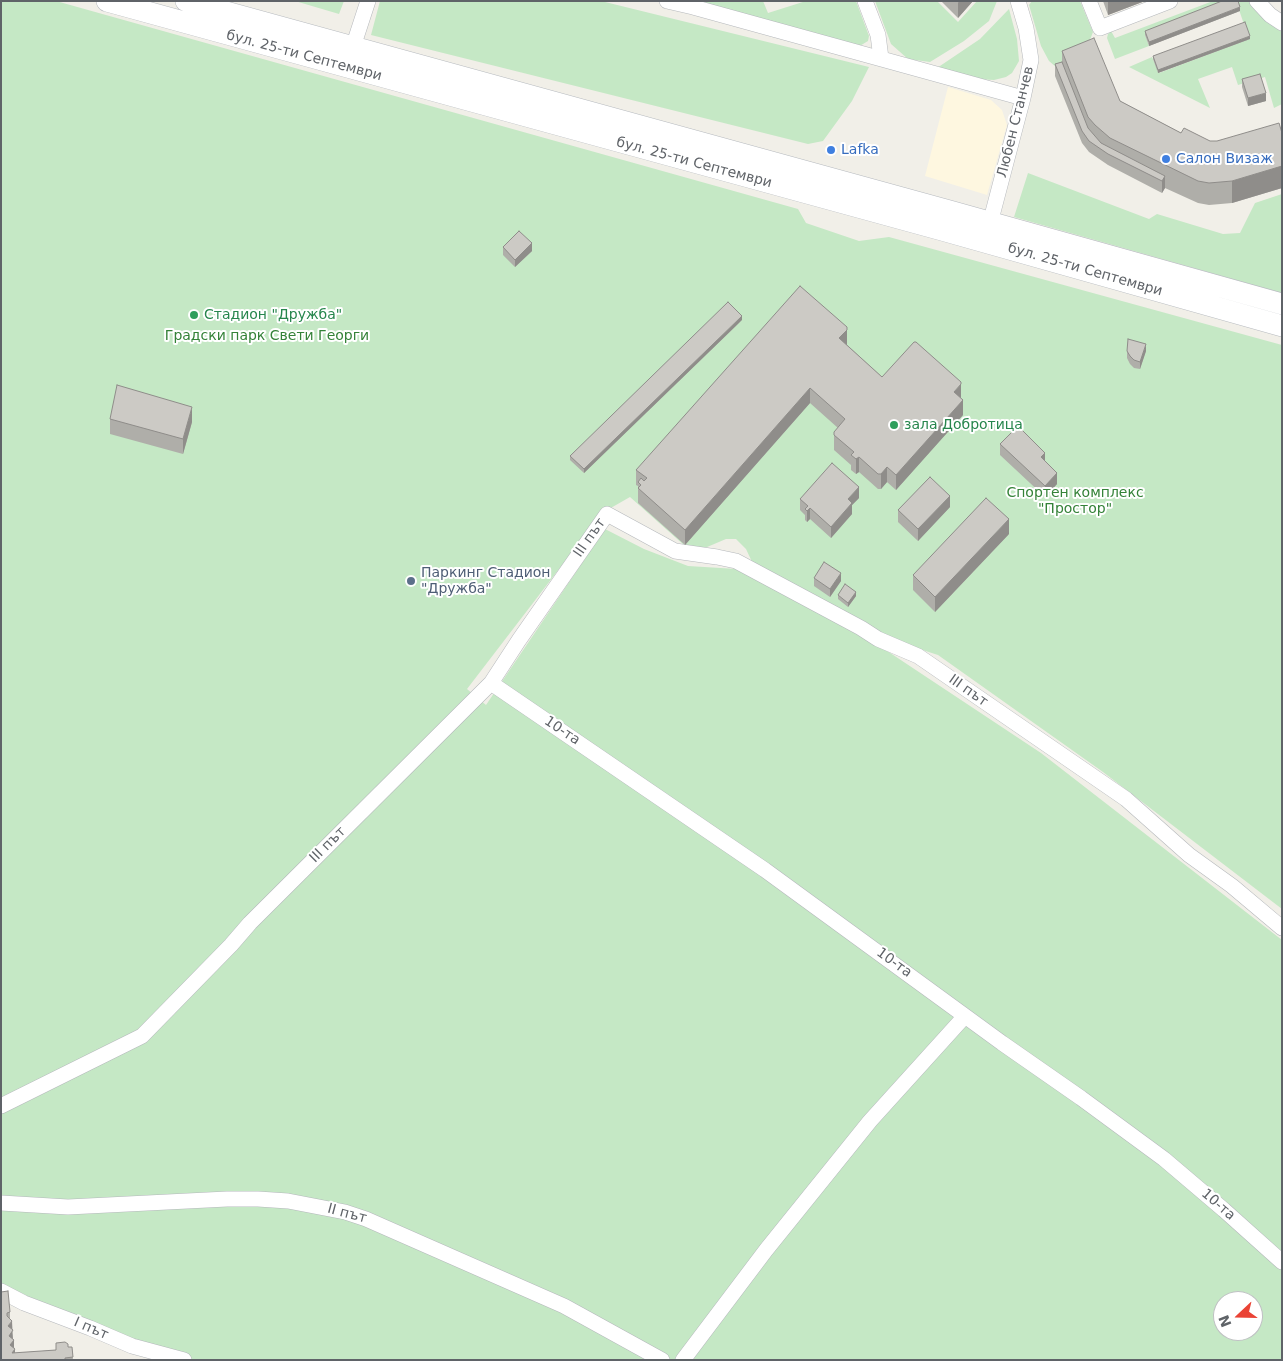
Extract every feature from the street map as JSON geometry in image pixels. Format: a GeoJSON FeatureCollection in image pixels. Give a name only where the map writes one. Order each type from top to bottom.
{"type":"FeatureCollection","features":[{"type":"Feature","properties":{"kind":"main road","name":"бул. 25-ти Септември"},"geometry":{"type":"LineString","coordinates":[[107,1],[988,232],[1282,304]]}},
{"type":"Feature","properties":{"kind":"main road","name":"бул. 25-ти Септември"},"geometry":{"type":"LineString","coordinates":[[186,1],[353,47],[988,232],[1282,326]]}},
{"type":"Feature","properties":{"kind":"street"},"geometry":{"type":"LineString","coordinates":[[353,47],[368,1]]}},
{"type":"Feature","properties":{"kind":"street"},"geometry":{"type":"LineString","coordinates":[[667,1],[1023,98]]}},
{"type":"Feature","properties":{"kind":"street"},"geometry":{"type":"LineString","coordinates":[[865,1],[878,36],[881,58]]}},
{"type":"Feature","properties":{"kind":"street","name":"Любен Станчев"},"geometry":{"type":"LineString","coordinates":[[988,232],[1031,60],[1026,28],[1018,1]]}},
{"type":"Feature","properties":{"kind":"street"},"geometry":{"type":"LineString","coordinates":[[1089,1],[1100,28],[1170,1]]}},
{"type":"Feature","properties":{"kind":"street"},"geometry":{"type":"LineString","coordinates":[[1257,1],[1270,15],[1282,23]]}},
{"type":"Feature","properties":{"kind":"street","name":"ІІІ път"},"geometry":{"type":"LineString","coordinates":[[1,1106],[142,1036],[250,923],[491,683],[607,514],[675,550],[736,562],[853,623],[878,639],[918,656],[1126,799],[1189,855],[1232,886],[1282,928]]}},
{"type":"Feature","properties":{"kind":"street","name":"10-та"},"geometry":{"type":"LineString","coordinates":[[491,683],[765,870],[1164,1159],[1282,1262]]}},
{"type":"Feature","properties":{"kind":"street"},"geometry":{"type":"LineString","coordinates":[[683,1360],[766,1250],[870,1121],[965,1016]]}},
{"type":"Feature","properties":{"kind":"street","name":"ІІ път"},"geometry":{"type":"LineString","coordinates":[[1,1203],[68,1207],[227,1198],[288,1202],[345,1212],[366,1219],[564,1306],[662,1360]]}},
{"type":"Feature","properties":{"kind":"street","name":"І път"},"geometry":{"type":"LineString","coordinates":[[1,1291],[132,1346],[184,1360]]}},
{"type":"Feature","properties":{"kind":"shaded area"},"geometry":{"type":"Polygon","coordinates":[[[948,87],[991,100],[1002,110],[1007,125],[987,195],[925,176],[948,87]]]}},
{"type":"Feature","properties":{"kind":"green space"},"geometry":{"type":"Polygon","coordinates":[[[1,1],[56,1],[798,209],[806,223],[859,241],[889,237],[1282,345],[1282,909],[1103,772],[938,655],[901,643],[753,564],[746,549],[736,539],[726,539],[700,550],[685,546],[630,497],[602,513],[467,689],[486,705],[605,529],[644,549],[688,566],[737,569],[851,627],[1041,753],[1282,940],[1282,1360],[187,1360],[38,1302],[1,1284],[1,1]]]}},
{"type":"Feature","properties":{"kind":"green space"},"geometry":{"type":"Polygon","coordinates":[[[295,1],[344,1],[339,14],[295,1]]]}},
{"type":"Feature","properties":{"kind":"green space"},"geometry":{"type":"Polygon","coordinates":[[[380,1],[601,1],[869,67],[852,101],[823,141],[808,144],[371,35],[380,1]]]}},
{"type":"Feature","properties":{"kind":"green space"},"geometry":{"type":"Polygon","coordinates":[[[701,1],[763,1],[768,13],[806,1],[856,1],[869,36],[868,41],[858,47],[702,3],[701,1]]]}},
{"type":"Feature","properties":{"kind":"green space"},"geometry":{"type":"Polygon","coordinates":[[[875,1],[937,1],[958,22],[977,1],[997,1],[989,21],[964,41],[930,62],[908,59],[891,44],[875,1]]]}},
{"type":"Feature","properties":{"kind":"green space"},"geometry":{"type":"Polygon","coordinates":[[[1032,1],[1080,1],[1093,32],[1084,55],[1056,67],[1049,61],[1041,46],[1029,5],[1032,1]]]}},
{"type":"Feature","properties":{"kind":"green space"},"geometry":{"type":"Polygon","coordinates":[[[1213,1],[1232,1],[1145,35],[1149,46],[1115,59],[1107,38],[1111,31],[1115,38],[1213,1]]]}},
{"type":"Feature","properties":{"kind":"green space"},"geometry":{"type":"Polygon","coordinates":[[[1236,1],[1252,1],[1256,11],[1269,23],[1282,30],[1282,104],[1274,108],[1265,77],[1238,85],[1232,67],[1198,79],[1210,108],[1129,67],[1152,57],[1159,73],[1249,39],[1236,1]]]}},
{"type":"Feature","properties":{"kind":"green space"},"geometry":{"type":"Polygon","coordinates":[[[1009,9],[1017,39],[1019,61],[1012,73],[1006,77],[994,80],[977,79],[937,68],[980,39],[1009,9]]]}},
{"type":"Feature","properties":{"kind":"green space"},"geometry":{"type":"Polygon","coordinates":[[[1028,173],[1149,219],[1157,214],[1223,234],[1240,233],[1255,203],[1282,194],[1282,293],[1014,217],[1028,173]]]}},
{"type":"Feature","properties":{"kind":"building"},"geometry":{"type":"Polygon","coordinates":[[[1222,1],[1238,1],[1240,7],[1149,42],[1145,31],[1222,1]]]}},
{"type":"Feature","properties":{"kind":"building"},"geometry":{"type":"Polygon","coordinates":[[[1245,22],[1250,36],[1158,70],[1153,56],[1245,22]]]}},
{"type":"Feature","properties":{"kind":"building"},"geometry":{"type":"Polygon","coordinates":[[[1094,38],[1120,101],[1181,133],[1184,128],[1210,141],[1217,141],[1279,123],[1282,133],[1282,166],[1232,181],[1209,183],[1198,181],[1110,138],[1088,117],[1062,51],[1094,38]]]}},
{"type":"Feature","properties":{"kind":"building"},"geometry":{"type":"Polygon","coordinates":[[[1062,62],[1088,128],[1101,143],[1165,176],[1162,181],[1108,154],[1089,141],[1082,131],[1055,64],[1062,62]]]}},
{"type":"Feature","properties":{"kind":"building"},"geometry":{"type":"Polygon","coordinates":[[[1260,74],[1266,93],[1248,98],[1242,79],[1260,74]]]}},
{"type":"Feature","properties":{"kind":"building"},"geometry":{"type":"Polygon","coordinates":[[[519,231],[532,243],[515,260],[503,247],[519,231]]]}},
{"type":"Feature","properties":{"kind":"building","name":"зала Добротица"},"geometry":{"type":"Polygon","coordinates":[[[800,286],[847,327],[847,330],[839,338],[882,377],[916,342],[961,382],[954,392],[963,400],[896,475],[887,467],[881,474],[878,474],[859,457],[856,459],[851,455],[854,452],[834,435],[834,432],[845,419],[810,388],[685,530],[638,488],[641,485],[638,482],[641,478],[644,481],[647,478],[636,470],[800,286]]]}},
{"type":"Feature","properties":{"kind":"building"},"geometry":{"type":"Polygon","coordinates":[[[728,302],[742,316],[584,469],[570,456],[728,302]]]}},
{"type":"Feature","properties":{"kind":"building"},"geometry":{"type":"Polygon","coordinates":[[[1128,339],[1146,344],[1140,362],[1134,360],[1127,351],[1128,339]]]}},
{"type":"Feature","properties":{"kind":"building"},"geometry":{"type":"Polygon","coordinates":[[[117,385],[192,407],[183,439],[110,419],[117,385]]]}},
{"type":"Feature","properties":{"kind":"building"},"geometry":{"type":"Polygon","coordinates":[[[1018,426],[1045,453],[1041,457],[1057,473],[1045,486],[1000,444],[1018,426]]]}},
{"type":"Feature","properties":{"kind":"building"},"geometry":{"type":"Polygon","coordinates":[[[832,463],[859,487],[848,499],[852,503],[831,527],[810,508],[807,511],[805,509],[808,506],[800,499],[832,463]]]}},
{"type":"Feature","properties":{"kind":"building"},"geometry":{"type":"Polygon","coordinates":[[[930,477],[950,496],[918,529],[898,510],[930,477]]]}},
{"type":"Feature","properties":{"kind":"building"},"geometry":{"type":"Polygon","coordinates":[[[986,498],[1009,519],[935,597],[913,575],[986,498]]]}},
{"type":"Feature","properties":{"kind":"building"},"geometry":{"type":"Polygon","coordinates":[[[824,562],[841,573],[830,589],[814,578],[824,562]]]}},
{"type":"Feature","properties":{"kind":"building"},"geometry":{"type":"Polygon","coordinates":[[[845,584],[856,592],[848,603],[838,595],[845,584]]]}},
{"type":"Feature","properties":{"kind":"building"},"geometry":{"type":"Polygon","coordinates":[[[8,1291],[10,1312],[7,1313],[7,1316],[12,1321],[8,1326],[13,1330],[9,1336],[14,1340],[10,1345],[15,1349],[12,1353],[56,1350],[56,1343],[65,1342],[68,1344],[68,1347],[72,1347],[73,1357],[65,1358],[65,1360],[1,1360],[1,1292],[8,1291]]]}},
{"type":"Feature","properties":{"kind":"place","name":"Lafka"},"geometry":{"type":"Point","coordinates":[831,150]}},
{"type":"Feature","properties":{"kind":"place","name":"Салон Визаж"},"geometry":{"type":"Point","coordinates":[1166,159]}},
{"type":"Feature","properties":{"kind":"place","name":"Стадион \"Дружба\""},"geometry":{"type":"Point","coordinates":[194,315]}},
{"type":"Feature","properties":{"kind":"place","name":"зала Добротица"},"geometry":{"type":"Point","coordinates":[894,425]}},
{"type":"Feature","properties":{"kind":"place","name":"Паркинг Стадион \"Дружба\""},"geometry":{"type":"Point","coordinates":[411,581]}},
{"type":"Feature","properties":{"kind":"park label","name":"Градски парк Свети Георги"},"geometry":{"type":"Point","coordinates":[267,336]}},
{"type":"Feature","properties":{"kind":"park label","name":"Спортен комплекс \"Простор\""},"geometry":{"type":"Point","coordinates":[1075,502]}}]}
